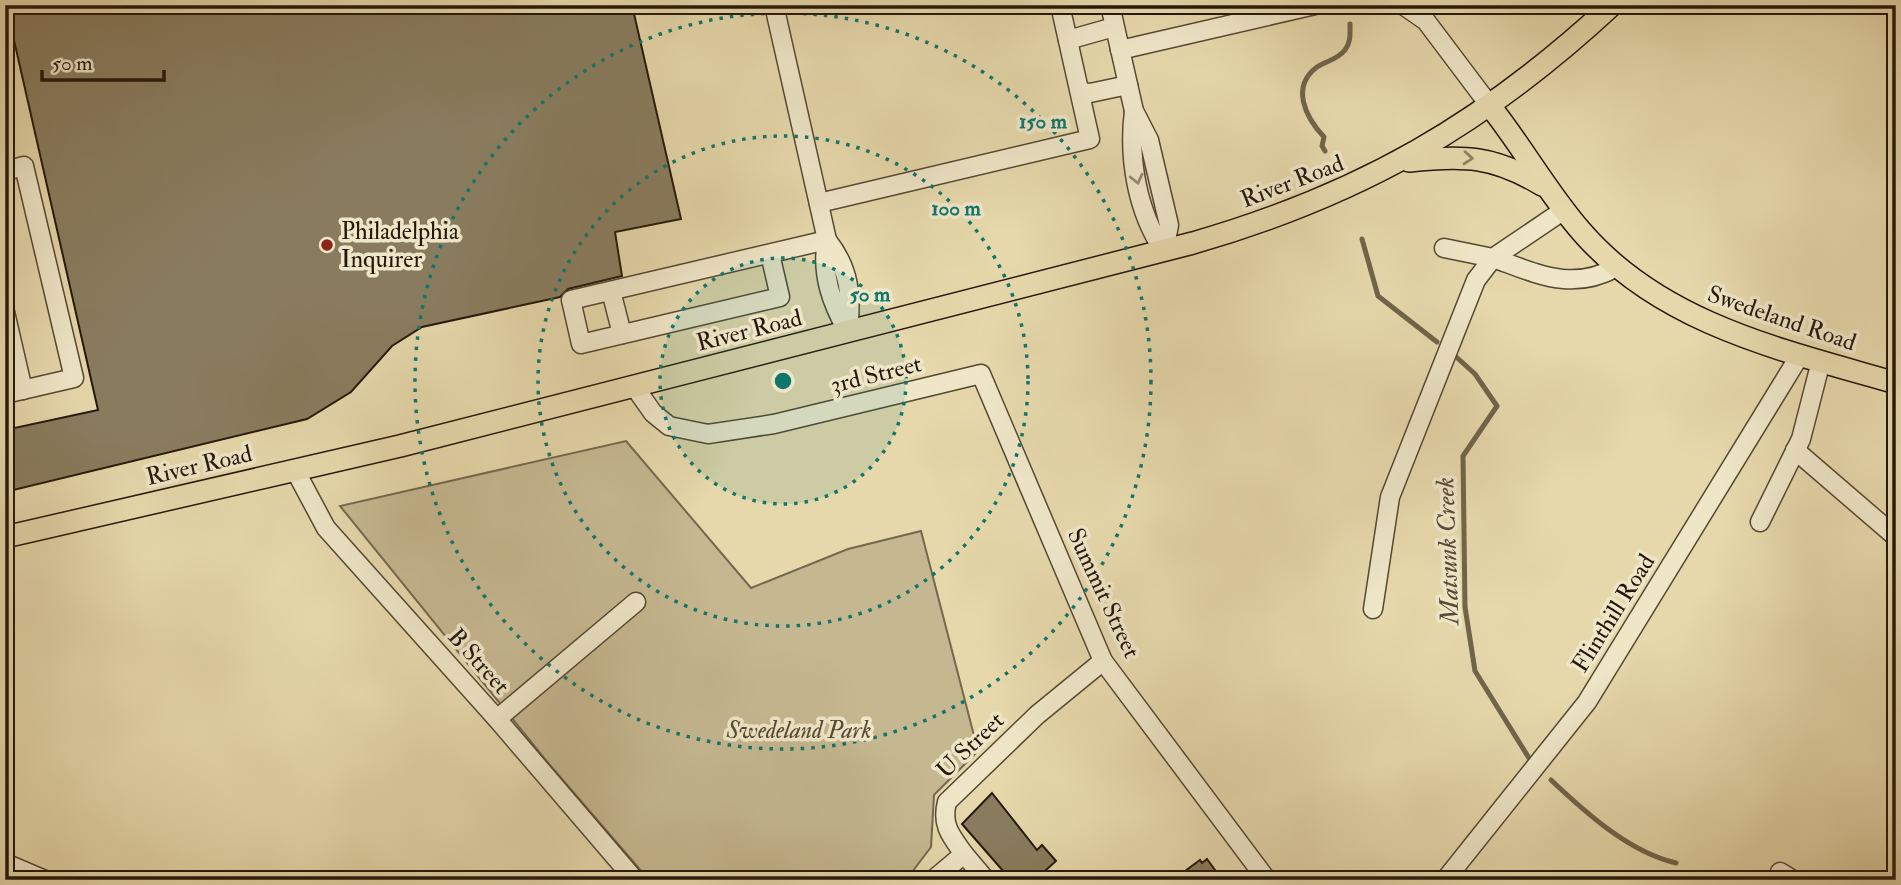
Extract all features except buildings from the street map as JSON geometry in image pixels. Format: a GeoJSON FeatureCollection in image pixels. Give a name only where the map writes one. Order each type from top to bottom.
{"type":"FeatureCollection","features":[{"type":"Feature","properties":{"kind":"main road","name":"River Road"},"geometry":{"type":"LineString","coordinates":[[5,537],[295,470],[848,332],[1164,251],[1299,209],[1400,162],[1490,106],[1542,68],[1612,5]]}},
{"type":"Feature","properties":{"kind":"main road","name":"Swedeland Road"},"geometry":{"type":"LineString","coordinates":[[1490,106],[1564,210],[1617,267],[1660,298],[1703,322],[1896,383]]}},
{"type":"Feature","properties":{"kind":"main road"},"geometry":{"type":"LineString","coordinates":[[1400,162],[1448,157],[1479,158],[1507,166],[1549,189]]}},
{"type":"Feature","properties":{"kind":"street"},"geometry":{"type":"LineString","coordinates":[[774,5],[827,240],[841,258],[851,302],[848,332]]}},
{"type":"Feature","properties":{"kind":"street"},"geometry":{"type":"LineString","coordinates":[[818,203],[1090,139],[1060,5]]}},
{"type":"Feature","properties":{"kind":"street"},"geometry":{"type":"LineString","coordinates":[[1110,5],[1134,111],[1149,140],[1169,225],[1164,251]]}},
{"type":"Feature","properties":{"kind":"street"},"geometry":{"type":"LineString","coordinates":[[1120,50],[1315,5]]}},
{"type":"Feature","properties":{"kind":"street"},"geometry":{"type":"LineString","coordinates":[[1404,5],[1426,21],[1490,106]]}},
{"type":"Feature","properties":{"kind":"street"},"geometry":{"type":"LineString","coordinates":[[1068,40],[1114,27]]}},
{"type":"Feature","properties":{"kind":"street"},"geometry":{"type":"LineString","coordinates":[[1080,92],[1090,93],[1128,85]]}},
{"type":"Feature","properties":{"kind":"street"},"geometry":{"type":"LineString","coordinates":[[5,171],[24,166],[74,378],[5,394]]}},
{"type":"Feature","properties":{"kind":"street"},"geometry":{"type":"LineString","coordinates":[[1373,609],[1390,497],[1476,280],[1493,258],[1564,210]]}},
{"type":"Feature","properties":{"kind":"street"},"geometry":{"type":"LineString","coordinates":[[770,254],[780,296],[581,344],[571,300],[827,240]]}},
{"type":"Feature","properties":{"kind":"street"},"geometry":{"type":"LineString","coordinates":[[1444,248],[1493,258],[1551,279],[1598,278],[1617,267]]}},
{"type":"Feature","properties":{"kind":"street"},"geometry":{"type":"LineString","coordinates":[[611,291],[622,334]]}},
{"type":"Feature","properties":{"kind":"street"},"geometry":{"type":"LineString","coordinates":[[5,312],[23,390]]}},
{"type":"Feature","properties":{"kind":"street"},"geometry":{"type":"LineString","coordinates":[[1759,522],[1795,450],[1810,358]]}},
{"type":"Feature","properties":{"kind":"street","name":"Flinthill Road"},"geometry":{"type":"LineString","coordinates":[[1445,880],[1587,702],[1810,358]]}},
{"type":"Feature","properties":{"kind":"street","name":"3rd Street"},"geometry":{"type":"LineString","coordinates":[[634,386],[660,421],[679,430],[708,434],[774,424],[981,374]]}},
{"type":"Feature","properties":{"kind":"street","name":"Summit Street"},"geometry":{"type":"LineString","coordinates":[[981,374],[1103,661],[1267,880]]}},
{"type":"Feature","properties":{"kind":"street"},"geometry":{"type":"LineString","coordinates":[[1795,450],[1896,537]]}},
{"type":"Feature","properties":{"kind":"street","name":"B Street"},"geometry":{"type":"LineString","coordinates":[[295,470],[326,528],[497,719],[635,880]]}},
{"type":"Feature","properties":{"kind":"street"},"geometry":{"type":"LineString","coordinates":[[497,719],[636,602]]}},
{"type":"Feature","properties":{"kind":"street","name":"U Street"},"geometry":{"type":"LineString","coordinates":[[986,880],[946,829],[944,814],[947,802],[1037,715],[1103,661]]}},
{"type":"Feature","properties":{"kind":"street"},"geometry":{"type":"LineString","coordinates":[[933,880],[964,854]]}},
{"type":"Feature","properties":{"kind":"street"},"geometry":{"type":"LineString","coordinates":[[5,863],[26,876],[45,880]]}},
{"type":"Feature","properties":{"kind":"green space","name":"Swedeland Park"},"geometry":{"type":"Polygon","coordinates":[[[626,441],[751,588],[848,549],[921,531],[978,751],[934,795],[931,847],[906,880],[649,880],[549,764],[340,506],[626,441]]]}},
{"type":"Feature","properties":{"kind":"waterway","name":"Matsunk Creek"},"geometry":{"type":"LineString","coordinates":[[1325,151],[1322,146],[1324,137],[1307,112],[1304,84],[1317,67],[1345,50],[1349,41],[1350,24]]}},
{"type":"Feature","properties":{"kind":"waterway","name":"Matsunk Creek"},"geometry":{"type":"LineString","coordinates":[[1362,239],[1378,296],[1437,342]]}},
{"type":"Feature","properties":{"kind":"waterway","name":"Matsunk Creek"},"geometry":{"type":"LineString","coordinates":[[1453,354],[1475,374],[1497,406],[1463,456],[1465,607],[1475,671],[1529,758]]}},
{"type":"Feature","properties":{"kind":"waterway","name":"Matsunk Creek"},"geometry":{"type":"LineString","coordinates":[[1551,780],[1625,841],[1659,858],[1676,863]]}},
{"type":"Feature","properties":{"kind":"place","name":"Philadelphia Inquirer"},"geometry":{"type":"Point","coordinates":[327,245]}}]}
